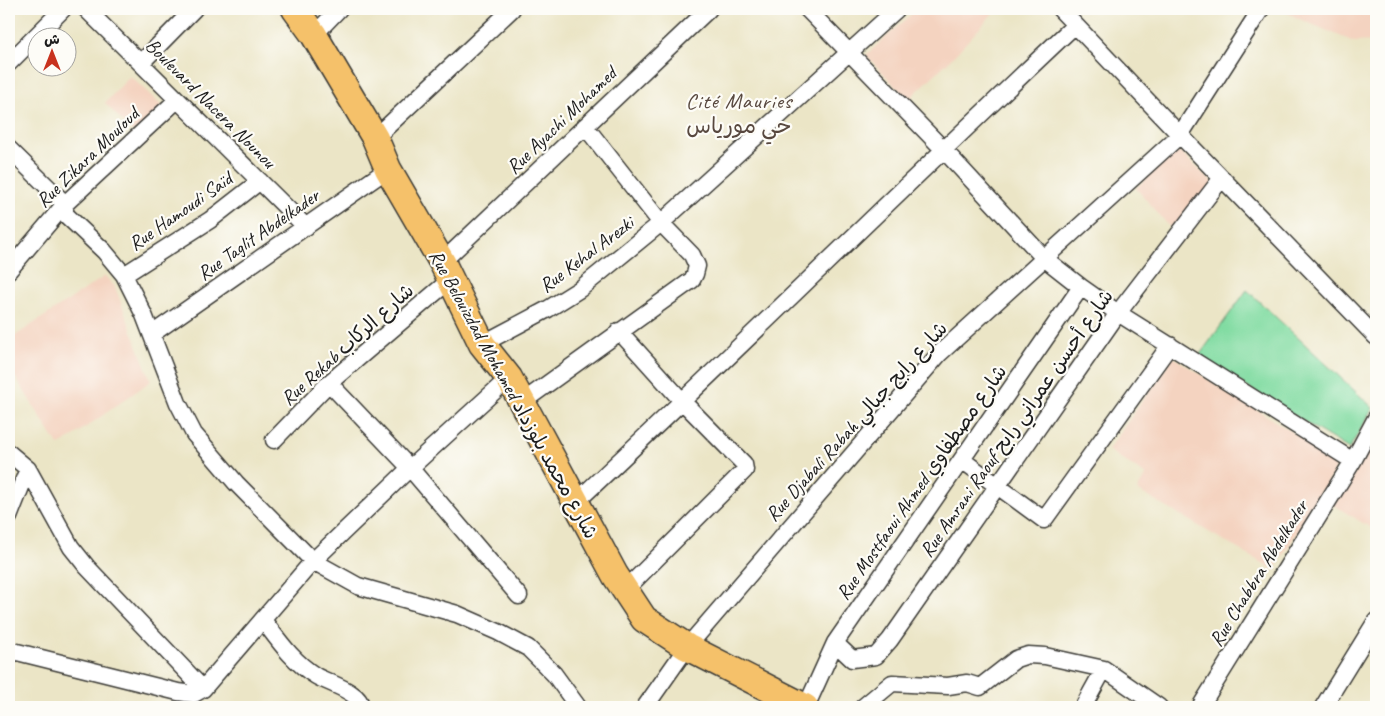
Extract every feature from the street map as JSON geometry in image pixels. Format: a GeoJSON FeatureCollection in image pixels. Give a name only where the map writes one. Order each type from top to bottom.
{"type":"FeatureCollection","features":[{"type":"Feature","properties":{"kind":"main road","name":"Rue Belouizdad Mohamed شارع محمد بلوزداد"},"geometry":{"type":"LineString","coordinates":[[295,9],[314,34],[375,138],[388,170],[446,271],[482,344],[509,378],[576,503],[625,590],[644,618],[686,647],[806,707]]}},
{"type":"Feature","properties":{"kind":"street"},"geometry":{"type":"LineString","coordinates":[[9,63],[63,9]]}},
{"type":"Feature","properties":{"kind":"street","name":"Boulevard Nacera Nounou"},"geometry":{"type":"LineString","coordinates":[[86,9],[306,227]]}},
{"type":"Feature","properties":{"kind":"street"},"geometry":{"type":"LineString","coordinates":[[141,63],[194,9]]}},
{"type":"Feature","properties":{"kind":"street"},"geometry":{"type":"LineString","coordinates":[[314,34],[339,9]]}},
{"type":"Feature","properties":{"kind":"street"},"geometry":{"type":"LineString","coordinates":[[375,138],[512,9]]}},
{"type":"Feature","properties":{"kind":"street","name":"Rue Ayachi Mohamed"},"geometry":{"type":"LineString","coordinates":[[446,271],[585,126],[709,9]]}},
{"type":"Feature","properties":{"kind":"street"},"geometry":{"type":"LineString","coordinates":[[807,9],[943,149],[1044,258],[1118,313],[1353,460]]}},
{"type":"Feature","properties":{"kind":"street","name":"Rue Kehal Arezki"},"geometry":{"type":"LineString","coordinates":[[482,344],[548,309],[580,289],[661,223],[897,9]]}},
{"type":"Feature","properties":{"kind":"street"},"geometry":{"type":"LineString","coordinates":[[1060,9],[1376,337]]}},
{"type":"Feature","properties":{"kind":"street","name":"Rue Djabali Rabah شارع رابح جبالي"},"geometry":{"type":"LineString","coordinates":[[645,707],[686,647],[939,354],[1180,135],[1261,9]]}},
{"type":"Feature","properties":{"kind":"street"},"geometry":{"type":"LineString","coordinates":[[576,503],[683,402],[943,149],[1075,26]]}},
{"type":"Feature","properties":{"kind":"street","name":"Rue Zikara Mouloud"},"geometry":{"type":"LineString","coordinates":[[9,270],[65,204],[178,100]]}},
{"type":"Feature","properties":{"kind":"street"},"geometry":{"type":"LineString","coordinates":[[521,403],[692,280],[695,274],[696,266],[692,255],[661,223],[585,126]]}},
{"type":"Feature","properties":{"kind":"street"},"geometry":{"type":"LineString","coordinates":[[9,149],[65,204],[66,214],[104,251],[124,275],[152,334],[178,403],[194,434],[236,483],[313,561],[358,586],[457,614],[528,648],[554,674],[578,707]]}},
{"type":"Feature","properties":{"kind":"street","name":"Rue Taglit Abdelkader"},"geometry":{"type":"LineString","coordinates":[[152,334],[388,170]]}},
{"type":"Feature","properties":{"kind":"street","name":"Rue Amrani Raouf شارع أحسن عمراني رابح"},"geometry":{"type":"LineString","coordinates":[[835,643],[852,659],[876,656],[890,640],[1118,313],[1222,178]]}},
{"type":"Feature","properties":{"kind":"street","name":"Rue Hamoudi Saïd"},"geometry":{"type":"LineString","coordinates":[[124,275],[210,220],[260,181]]}},
{"type":"Feature","properties":{"kind":"street","name":"Rue Rekab شارع الركاب"},"geometry":{"type":"LineString","coordinates":[[274,440],[329,383],[446,271]]}},
{"type":"Feature","properties":{"kind":"street","name":"Rue Mostfaoui Ahmed شارع مصطفاوي"},"geometry":{"type":"LineString","coordinates":[[806,707],[835,643],[1081,287]]}},
{"type":"Feature","properties":{"kind":"street"},"geometry":{"type":"LineString","coordinates":[[619,331],[683,402],[744,464],[745,470],[625,590]]}},
{"type":"Feature","properties":{"kind":"street"},"geometry":{"type":"LineString","coordinates":[[962,460],[1044,520],[1170,345]]}},
{"type":"Feature","properties":{"kind":"street"},"geometry":{"type":"LineString","coordinates":[[9,650],[178,692],[194,694],[203,689],[313,561],[410,468],[509,378]]}},
{"type":"Feature","properties":{"kind":"street"},"geometry":{"type":"LineString","coordinates":[[329,383],[410,468],[519,596]]}},
{"type":"Feature","properties":{"kind":"street","name":"Rue Chabbra Abdelkader"},"geometry":{"type":"LineString","coordinates":[[1200,707],[1353,460],[1376,418]]}},
{"type":"Feature","properties":{"kind":"street"},"geometry":{"type":"LineString","coordinates":[[9,453],[28,469],[71,547],[203,689]]}},
{"type":"Feature","properties":{"kind":"street"},"geometry":{"type":"LineString","coordinates":[[9,517],[28,469]]}},
{"type":"Feature","properties":{"kind":"street"},"geometry":{"type":"LineString","coordinates":[[263,620],[290,656],[316,676],[356,696],[362,707]]}},
{"type":"Feature","properties":{"kind":"street"},"geometry":{"type":"LineString","coordinates":[[1323,707],[1376,621]]}},
{"type":"Feature","properties":{"kind":"street"},"geometry":{"type":"LineString","coordinates":[[863,707],[892,683],[948,686],[967,683],[980,688],[1016,659],[1028,655],[1045,656],[1104,669],[1159,707]]}},
{"type":"Feature","properties":{"kind":"street"},"geometry":{"type":"LineString","coordinates":[[1083,707],[1104,669]]}},
{"type":"Feature","properties":{"kind":"shaded area"},"geometry":{"type":"Polygon","coordinates":[[[917,9],[996,10],[952,58],[908,100],[866,55],[917,9]]]}},
{"type":"Feature","properties":{"kind":"shaded area"},"geometry":{"type":"Polygon","coordinates":[[[1279,9],[1376,9],[1376,41],[1354,42],[1279,9]]]}},
{"type":"Feature","properties":{"kind":"shaded area"},"geometry":{"type":"Polygon","coordinates":[[[130,76],[163,107],[136,136],[105,103],[130,76]]]}},
{"type":"Feature","properties":{"kind":"shaded area"},"geometry":{"type":"Polygon","coordinates":[[[1176,149],[1214,183],[1175,233],[1136,188],[1176,149]]]}},
{"type":"Feature","properties":{"kind":"shaded area"},"geometry":{"type":"Polygon","coordinates":[[[105,276],[115,287],[151,381],[58,445],[9,367],[9,340],[105,276]]]}},
{"type":"Feature","properties":{"kind":"shaded area"},"geometry":{"type":"Polygon","coordinates":[[[1173,357],[1340,462],[1274,570],[1137,490],[1146,475],[1108,450],[1173,357]]]}},
{"type":"Feature","properties":{"kind":"shaded area"},"geometry":{"type":"Polygon","coordinates":[[[1376,422],[1376,531],[1330,503],[1376,422]]]}},
{"type":"Feature","properties":{"kind":"green space"},"geometry":{"type":"Polygon","coordinates":[[[1247,290],[1373,408],[1349,449],[1198,357],[1247,290]]]}},
{"type":"Feature","properties":{"kind":"district","name":"Cité Mauries حي مورياس"},"geometry":{"type":"Point","coordinates":[739,112]}}]}
